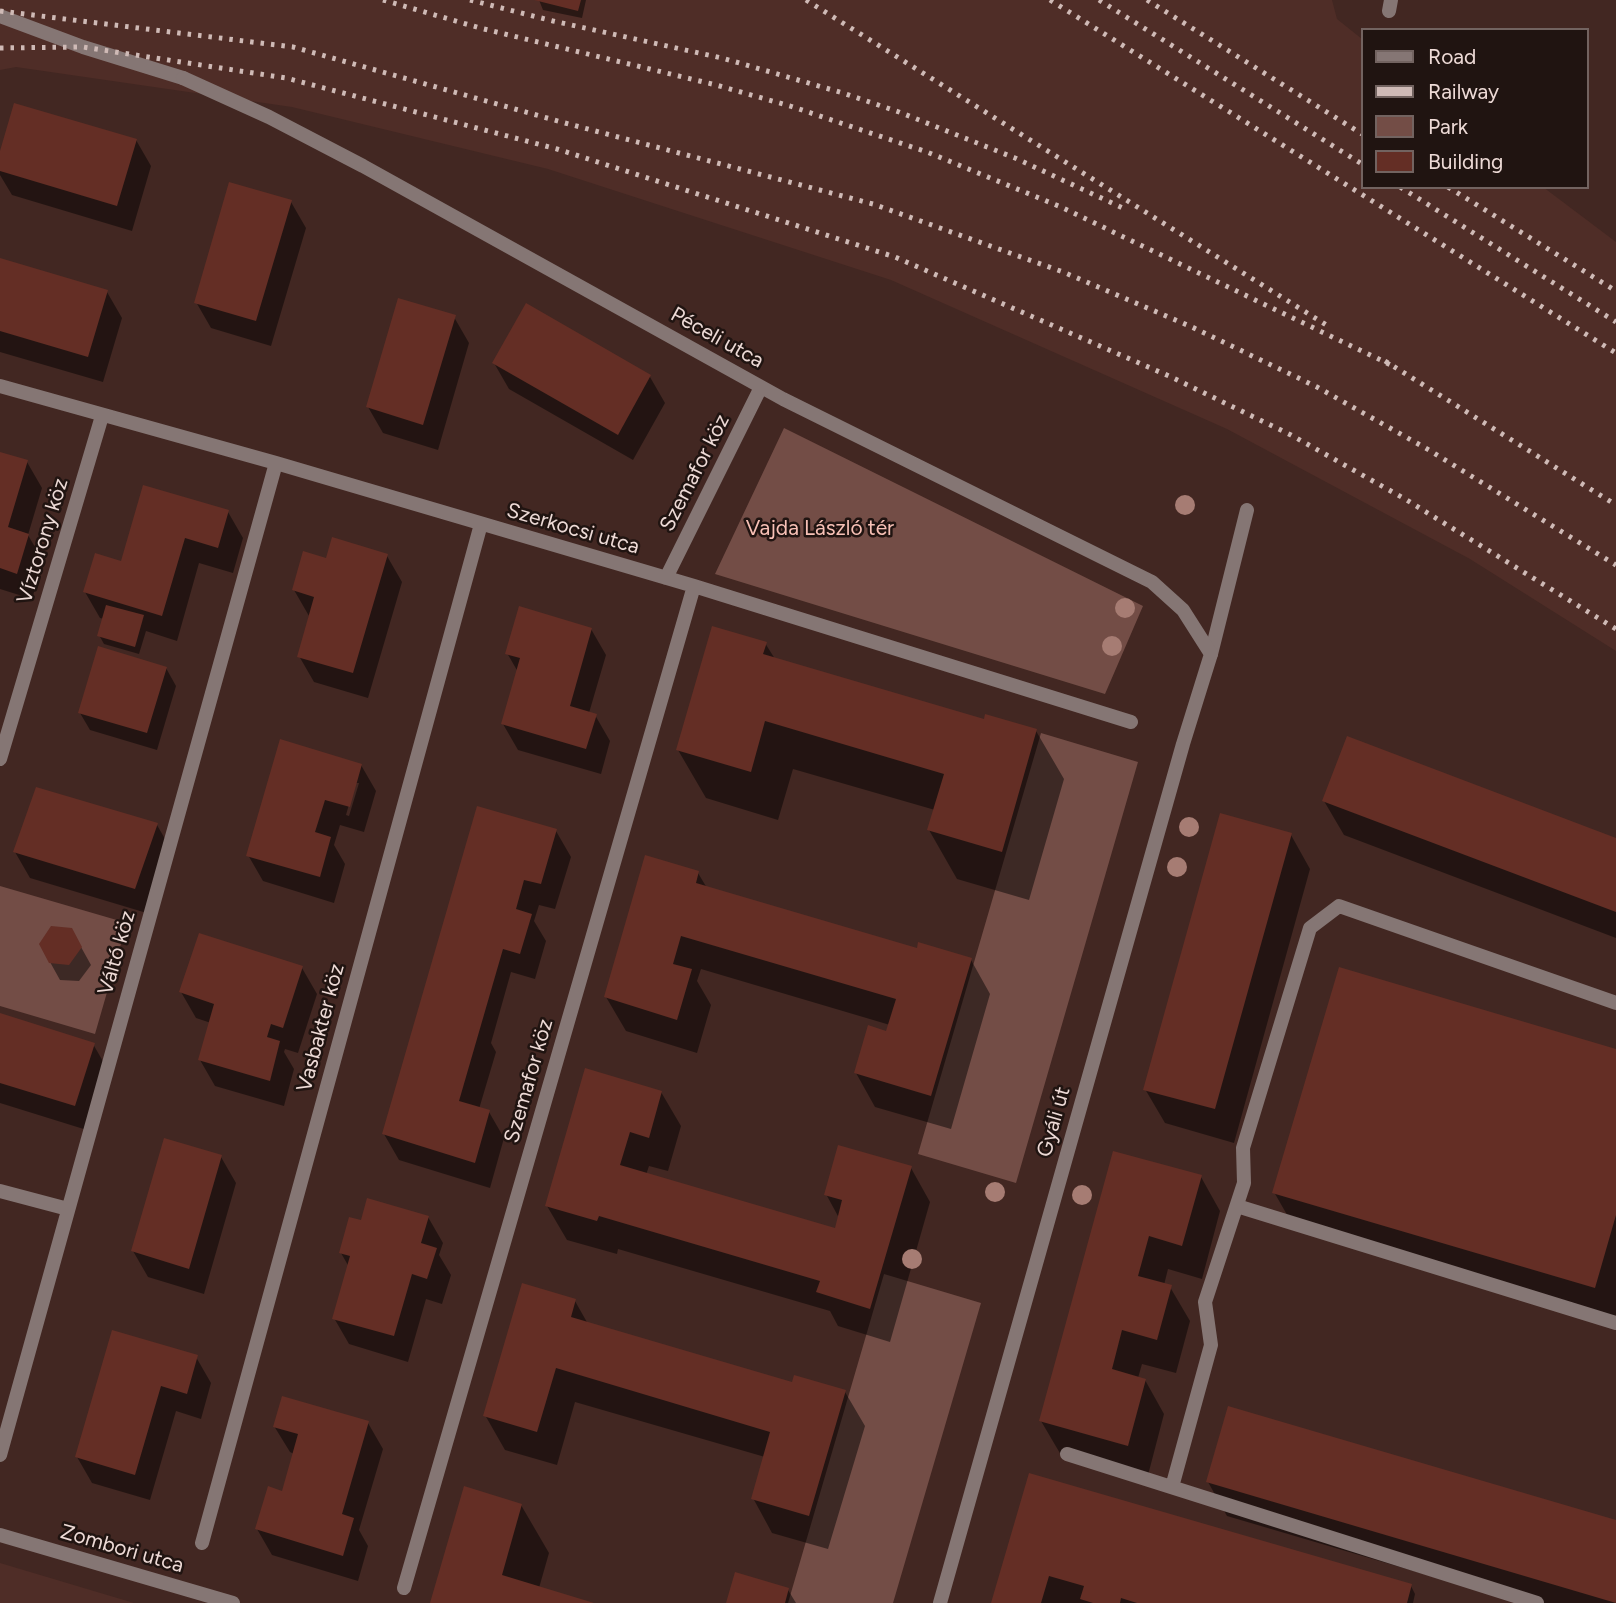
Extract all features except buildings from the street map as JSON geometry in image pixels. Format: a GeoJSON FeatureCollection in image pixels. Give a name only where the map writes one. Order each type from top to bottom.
{"type":"FeatureCollection","features":[{"type":"Feature","properties":{"kind":"street","name":"Péceli utca"},"geometry":{"type":"LineString","coordinates":[[0,16],[83,47],[183,78],[269,117],[363,166],[761,387],[1152,582],[1183,610],[1211,654]]}},
{"type":"Feature","properties":{"kind":"street","name":"Szerkocsi utca"},"geometry":{"type":"LineString","coordinates":[[0,386],[276,463],[694,586],[1131,722]]}},
{"type":"Feature","properties":{"kind":"street","name":"Szemafor köz"},"geometry":{"type":"LineString","coordinates":[[666,578],[761,387]]}},
{"type":"Feature","properties":{"kind":"street","name":"Víztorony köz"},"geometry":{"type":"LineString","coordinates":[[0,759],[102,416]]}},
{"type":"Feature","properties":{"kind":"street","name":"Váltó köz"},"geometry":{"type":"LineString","coordinates":[[0,1455],[276,463]]}},
{"type":"Feature","properties":{"kind":"street","name":"Gyáli út"},"geometry":{"type":"LineString","coordinates":[[940,1603],[1183,744],[1211,654],[1247,510]]}},
{"type":"Feature","properties":{"kind":"street","name":"Vasbakter köz"},"geometry":{"type":"LineString","coordinates":[[202,1543],[481,524]]}},
{"type":"Feature","properties":{"kind":"street","name":"Szemafor köz"},"geometry":{"type":"LineString","coordinates":[[404,1588],[694,586]]}},
{"type":"Feature","properties":{"kind":"street"},"geometry":{"type":"LineString","coordinates":[[1172,1487],[1211,1345],[1205,1302],[1244,1183],[1243,1148],[1310,928],[1339,906],[1616,1003]]}},
{"type":"Feature","properties":{"kind":"street"},"geometry":{"type":"LineString","coordinates":[[0,1191],[68,1209]]}},
{"type":"Feature","properties":{"kind":"street"},"geometry":{"type":"LineString","coordinates":[[1237,1206],[1616,1323]]}},
{"type":"Feature","properties":{"kind":"street"},"geometry":{"type":"LineString","coordinates":[[1067,1454],[1537,1603]]}},
{"type":"Feature","properties":{"kind":"street","name":"Zombori utca"},"geometry":{"type":"LineString","coordinates":[[0,1535],[233,1603]]}},
{"type":"Feature","properties":{"kind":"shaded area"},"geometry":{"type":"Polygon","coordinates":[[[0,0],[1332,0],[1337,19],[1360,37],[1360,189],[1546,189],[1616,242],[1616,651],[1470,559],[1227,429],[891,280],[548,169],[292,107],[16,67],[0,70],[0,0]]]}},
{"type":"Feature","properties":{"kind":"shaded area"},"geometry":{"type":"Polygon","coordinates":[[[0,1563],[134,1603],[0,1603],[0,1563]]]}},
{"type":"Feature","properties":{"kind":"green space","name":"Vajda László tér"},"geometry":{"type":"Polygon","coordinates":[[[784,428],[1143,606],[1105,694],[715,574],[784,428]]]}},
{"type":"Feature","properties":{"kind":"green space"},"geometry":{"type":"Polygon","coordinates":[[[1041,733],[1138,762],[1016,1183],[918,1154],[1041,733]]]}},
{"type":"Feature","properties":{"kind":"green space"},"geometry":{"type":"Polygon","coordinates":[[[0,886],[127,923],[95,1034],[0,1006],[0,886]]]}},
{"type":"Feature","properties":{"kind":"green space"},"geometry":{"type":"Polygon","coordinates":[[[884,1274],[981,1303],[893,1603],[788,1603],[884,1274]]]}},
{"type":"Feature","properties":{"kind":"railway"},"geometry":{"type":"LineString","coordinates":[[383,0],[480,28],[716,85],[790,106],[927,152],[1061,207],[1391,365]]}},
{"type":"Feature","properties":{"kind":"railway"},"geometry":{"type":"LineString","coordinates":[[470,0],[722,58],[843,93],[1015,158],[1125,209]]}},
{"type":"Feature","properties":{"kind":"railway"},"geometry":{"type":"LineString","coordinates":[[806,0],[1328,326]]}},
{"type":"Feature","properties":{"kind":"railway"},"geometry":{"type":"LineString","coordinates":[[1050,0],[1616,353]]}},
{"type":"Feature","properties":{"kind":"railway"},"geometry":{"type":"LineString","coordinates":[[1099,0],[1360,163]]}},
{"type":"Feature","properties":{"kind":"railway"},"geometry":{"type":"LineString","coordinates":[[1147,0],[1360,133]]}},
{"type":"Feature","properties":{"kind":"railway"},"geometry":{"type":"LineString","coordinates":[[0,11],[293,47],[565,123],[873,204],[1063,272],[1192,327],[1317,387],[1429,450],[1616,565]]}},
{"type":"Feature","properties":{"kind":"railway"},"geometry":{"type":"LineString","coordinates":[[0,48],[83,47],[286,78],[557,149],[895,257],[1169,376],[1291,435],[1405,499],[1616,629]]}},
{"type":"Feature","properties":{"kind":"railway"},"geometry":{"type":"LineString","coordinates":[[1403,189],[1616,322]]}},
{"type":"Feature","properties":{"kind":"railway"},"geometry":{"type":"LineString","coordinates":[[1451,189],[1616,291]]}},
{"type":"Feature","properties":{"kind":"railway"},"geometry":{"type":"LineString","coordinates":[[1385,361],[1616,505]]}}]}
